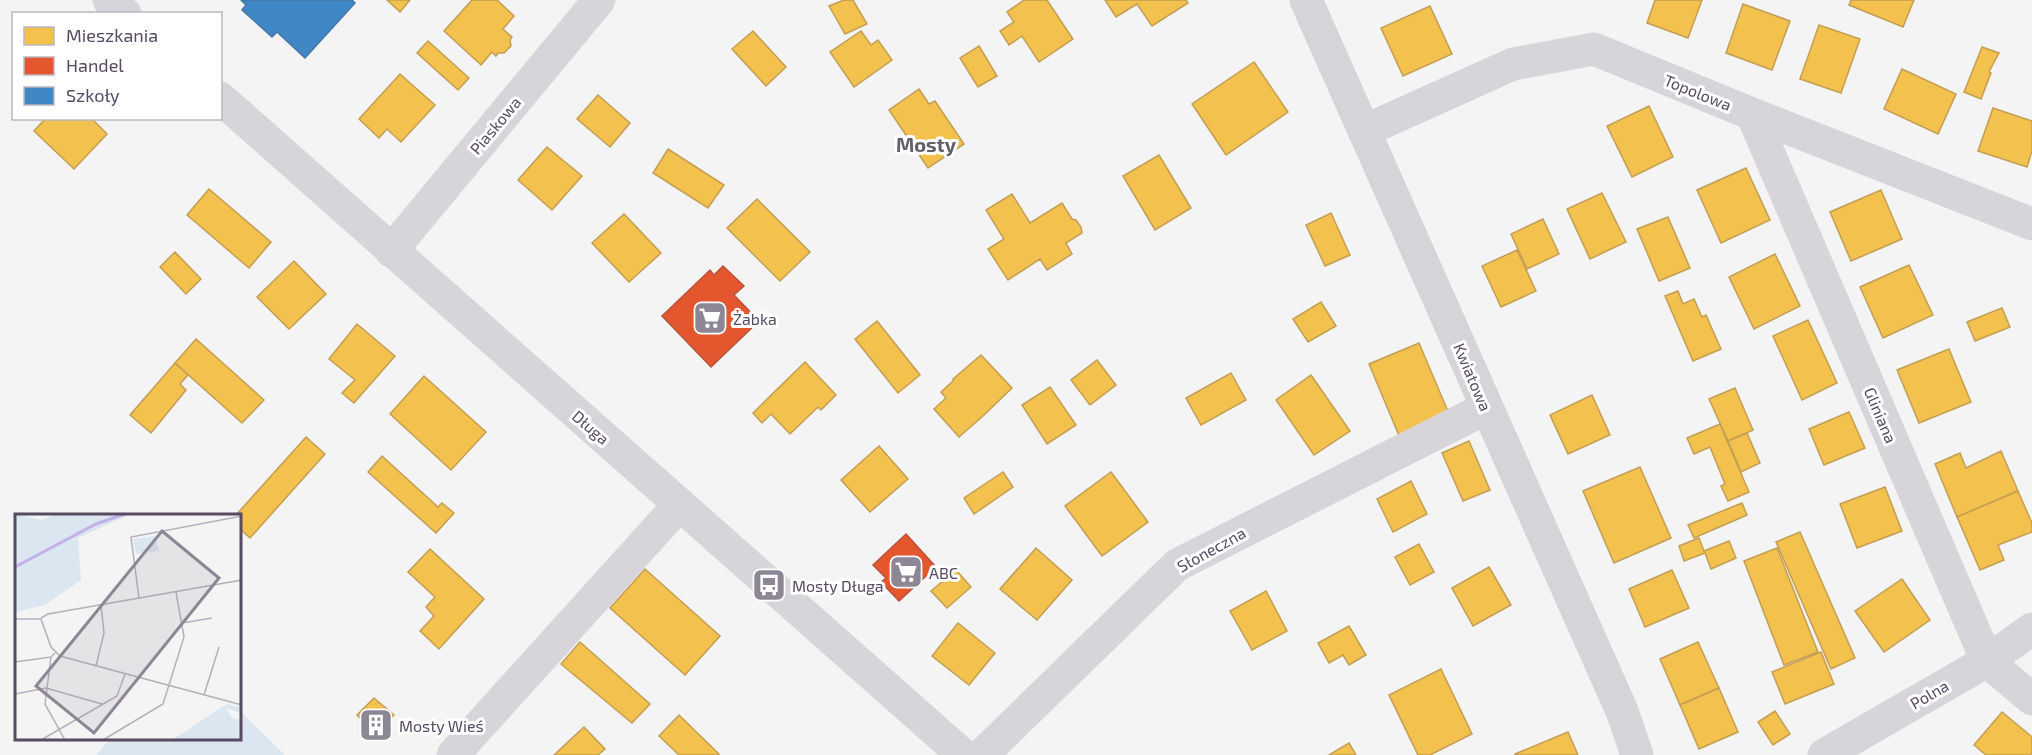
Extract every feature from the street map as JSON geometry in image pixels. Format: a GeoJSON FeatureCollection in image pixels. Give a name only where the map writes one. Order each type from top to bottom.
{"type":"FeatureCollection","features":[{"type":"Feature","properties":{"kind":"main road","name":"Kwiatowa"},"geometry":{"type":"LineString","coordinates":[[1306,0],[1622,711],[1637,755]]}},
{"type":"Feature","properties":{"kind":"street"},"geometry":{"type":"LineString","coordinates":[[109,0],[123,12]]}},
{"type":"Feature","properties":{"kind":"street","name":"Piaskowa"},"geometry":{"type":"LineString","coordinates":[[391,250],[599,0]]}},
{"type":"Feature","properties":{"kind":"street","name":"Topolowa"},"geometry":{"type":"LineString","coordinates":[[1364,131],[1513,64],[1594,49],[2032,224]]}},
{"type":"Feature","properties":{"kind":"street","name":"Długa"},"geometry":{"type":"LineString","coordinates":[[222,100],[963,755]]}},
{"type":"Feature","properties":{"kind":"street","name":"Gliniana"},"geometry":{"type":"LineString","coordinates":[[1752,114],[1987,661],[2032,699]]}},
{"type":"Feature","properties":{"kind":"street","name":"Słoneczna"},"geometry":{"type":"LineString","coordinates":[[982,755],[1177,565],[1486,408]]}},
{"type":"Feature","properties":{"kind":"street"},"geometry":{"type":"LineString","coordinates":[[453,755],[679,506]]}},
{"type":"Feature","properties":{"kind":"street","name":"Polna"},"geometry":{"type":"LineString","coordinates":[[1824,755],[1987,661],[2032,629]]}},
{"type":"Feature","properties":{"kind":"shaded area"},"geometry":{"type":"Polygon","coordinates":[[[242,713],[285,755],[96,755],[109,740],[242,740],[242,713]]]}},
{"type":"Feature","properties":{"kind":"building: Mieszkania"},"geometry":{"type":"Polygon","coordinates":[[[387,0],[410,0],[400,12],[387,0]]]}},
{"type":"Feature","properties":{"kind":"building: Mieszkania"},"geometry":{"type":"Polygon","coordinates":[[[472,0],[497,0],[514,16],[503,29],[512,37],[511,46],[504,53],[498,53],[496,56],[492,52],[481,65],[444,31],[472,0]]]}},
{"type":"Feature","properties":{"kind":"building: Mieszkania"},"geometry":{"type":"Polygon","coordinates":[[[844,0],[853,0],[867,24],[845,34],[829,6],[844,0]]]}},
{"type":"Feature","properties":{"kind":"building: Mieszkania"},"geometry":{"type":"Polygon","coordinates":[[[1024,0],[1047,0],[1073,39],[1039,62],[1022,36],[1009,45],[1000,31],[1014,22],[1007,12],[1024,0]]]}},
{"type":"Feature","properties":{"kind":"building: Mieszkania"},"geometry":{"type":"Polygon","coordinates":[[[1105,0],[1186,0],[1188,3],[1152,26],[1137,4],[1116,17],[1105,0]]]}},
{"type":"Feature","properties":{"kind":"building: Mieszkania"},"geometry":{"type":"Polygon","coordinates":[[[1655,0],[1702,0],[1688,38],[1647,23],[1655,0]]]}},
{"type":"Feature","properties":{"kind":"building: Mieszkania"},"geometry":{"type":"Polygon","coordinates":[[[1851,0],[1914,0],[1903,27],[1849,5],[1851,0]]]}},
{"type":"Feature","properties":{"kind":"building: Mieszkania"},"geometry":{"type":"Polygon","coordinates":[[[1743,4],[1790,21],[1772,70],[1726,53],[1743,4]]]}},
{"type":"Feature","properties":{"kind":"building: Mieszkania"},"geometry":{"type":"Polygon","coordinates":[[[1430,6],[1452,54],[1403,76],[1381,28],[1430,6]]]}},
{"type":"Feature","properties":{"kind":"building: Mieszkania"},"geometry":{"type":"Polygon","coordinates":[[[1819,25],[1860,39],[1841,93],[1800,79],[1819,25]]]}},
{"type":"Feature","properties":{"kind":"building: Mieszkania"},"geometry":{"type":"Polygon","coordinates":[[[753,31],[786,67],[766,86],[732,49],[753,31]]]}},
{"type":"Feature","properties":{"kind":"building: Mieszkania"},"geometry":{"type":"Polygon","coordinates":[[[861,31],[871,45],[878,40],[892,60],[854,87],[830,52],[861,31]]]}},
{"type":"Feature","properties":{"kind":"building: Mieszkania"},"geometry":{"type":"Polygon","coordinates":[[[428,41],[469,78],[458,90],[417,53],[428,41]]]}},
{"type":"Feature","properties":{"kind":"building: Mieszkania"},"geometry":{"type":"Polygon","coordinates":[[[979,46],[997,76],[978,87],[960,58],[979,46]]]}},
{"type":"Feature","properties":{"kind":"building: Mieszkania"},"geometry":{"type":"Polygon","coordinates":[[[1982,47],[1999,53],[1989,72],[1991,73],[1981,99],[1964,92],[1982,47]]]}},
{"type":"Feature","properties":{"kind":"building: Mieszkania"},"geometry":{"type":"Polygon","coordinates":[[[1254,62],[1288,112],[1226,155],[1192,104],[1254,62]]]}},
{"type":"Feature","properties":{"kind":"building: Mieszkania"},"geometry":{"type":"Polygon","coordinates":[[[1902,69],[1956,94],[1938,134],[1884,109],[1902,69]]]}},
{"type":"Feature","properties":{"kind":"building: Mieszkania"},"geometry":{"type":"Polygon","coordinates":[[[400,74],[435,105],[401,142],[387,129],[379,138],[359,119],[400,74]]]}},
{"type":"Feature","properties":{"kind":"building: Mieszkania"},"geometry":{"type":"Polygon","coordinates":[[[919,89],[929,104],[935,101],[964,144],[928,168],[889,110],[919,89]]]}},
{"type":"Feature","properties":{"kind":"building: Mieszkania"},"geometry":{"type":"Polygon","coordinates":[[[598,95],[630,123],[610,147],[577,119],[598,95]]]}},
{"type":"Feature","properties":{"kind":"building: Mieszkania"},"geometry":{"type":"Polygon","coordinates":[[[1649,106],[1673,157],[1632,177],[1607,126],[1649,106]]]}},
{"type":"Feature","properties":{"kind":"building: Mieszkania"},"geometry":{"type":"Polygon","coordinates":[[[1993,108],[2032,121],[2032,151],[2027,167],[1978,151],[1993,108]]]}},
{"type":"Feature","properties":{"kind":"building: Mieszkania"},"geometry":{"type":"Polygon","coordinates":[[[44,120],[93,120],[107,134],[74,169],[34,131],[44,120]]]}},
{"type":"Feature","properties":{"kind":"building: Mieszkania"},"geometry":{"type":"Polygon","coordinates":[[[547,147],[582,176],[552,210],[518,180],[547,147]]]}},
{"type":"Feature","properties":{"kind":"building: Mieszkania"},"geometry":{"type":"Polygon","coordinates":[[[668,149],[724,185],[708,208],[653,173],[668,149]]]}},
{"type":"Feature","properties":{"kind":"building: Mieszkania"},"geometry":{"type":"Polygon","coordinates":[[[1159,155],[1191,208],[1155,230],[1123,176],[1159,155]]]}},
{"type":"Feature","properties":{"kind":"building: Mieszkania"},"geometry":{"type":"Polygon","coordinates":[[[1746,168],[1770,220],[1721,243],[1697,190],[1746,168]]]}},
{"type":"Feature","properties":{"kind":"building: Mieszkania"},"geometry":{"type":"Polygon","coordinates":[[[209,189],[271,242],[249,268],[187,215],[209,189]]]}},
{"type":"Feature","properties":{"kind":"building: Mieszkania"},"geometry":{"type":"Polygon","coordinates":[[[1881,190],[1902,239],[1851,261],[1830,212],[1881,190]]]}},
{"type":"Feature","properties":{"kind":"building: Mieszkania"},"geometry":{"type":"Polygon","coordinates":[[[1602,193],[1626,242],[1590,259],[1567,209],[1602,193]]]}},
{"type":"Feature","properties":{"kind":"building: Mieszkania"},"geometry":{"type":"Polygon","coordinates":[[[1012,194],[1030,223],[1062,203],[1072,219],[1076,220],[1081,227],[1082,233],[1066,243],[1072,254],[1047,270],[1040,259],[1008,280],[988,249],[1004,239],[986,210],[1012,194]]]}},
{"type":"Feature","properties":{"kind":"building: Mieszkania"},"geometry":{"type":"Polygon","coordinates":[[[757,199],[810,252],[780,281],[727,228],[757,199]]]}},
{"type":"Feature","properties":{"kind":"building: Mieszkania"},"geometry":{"type":"Polygon","coordinates":[[[1331,213],[1350,255],[1325,266],[1306,225],[1331,213]]]}},
{"type":"Feature","properties":{"kind":"building: Mieszkania"},"geometry":{"type":"Polygon","coordinates":[[[624,214],[661,253],[629,282],[592,243],[624,214]]]}},
{"type":"Feature","properties":{"kind":"building: Mieszkania"},"geometry":{"type":"Polygon","coordinates":[[[1668,217],[1690,268],[1659,281],[1637,229],[1668,217]]]}},
{"type":"Feature","properties":{"kind":"building: Mieszkania"},"geometry":{"type":"Polygon","coordinates":[[[1543,219],[1559,254],[1527,269],[1511,234],[1543,219]]]}},
{"type":"Feature","properties":{"kind":"building: Mieszkania"},"geometry":{"type":"Polygon","coordinates":[[[1517,250],[1536,291],[1501,307],[1482,266],[1517,250]]]}},
{"type":"Feature","properties":{"kind":"building: Mieszkania"},"geometry":{"type":"Polygon","coordinates":[[[175,252],[201,279],[186,294],[160,267],[175,252]]]}},
{"type":"Feature","properties":{"kind":"building: Mieszkania"},"geometry":{"type":"Polygon","coordinates":[[[1775,254],[1800,306],[1754,329],[1729,277],[1775,254]]]}},
{"type":"Feature","properties":{"kind":"building: Mieszkania"},"geometry":{"type":"Polygon","coordinates":[[[294,261],[326,294],[289,329],[257,297],[294,261]]]}},
{"type":"Feature","properties":{"kind":"building: Mieszkania"},"geometry":{"type":"Polygon","coordinates":[[[1909,265],[1933,315],[1883,338],[1860,287],[1909,265]]]}},
{"type":"Feature","properties":{"kind":"building: Mieszkania"},"geometry":{"type":"Polygon","coordinates":[[[1678,291],[1683,304],[1694,299],[1702,317],[1706,315],[1721,349],[1693,361],[1665,296],[1678,291]]]}},
{"type":"Feature","properties":{"kind":"building: Mieszkania"},"geometry":{"type":"Polygon","coordinates":[[[1321,302],[1336,326],[1308,342],[1293,319],[1321,302]]]}},
{"type":"Feature","properties":{"kind":"building: Mieszkania"},"geometry":{"type":"Polygon","coordinates":[[[2002,308],[2010,327],[1975,341],[1967,322],[2002,308]]]}},
{"type":"Feature","properties":{"kind":"building: Mieszkania"},"geometry":{"type":"Polygon","coordinates":[[[1808,320],[1837,383],[1802,400],[1773,336],[1808,320]]]}},
{"type":"Feature","properties":{"kind":"building: Mieszkania"},"geometry":{"type":"Polygon","coordinates":[[[877,321],[920,375],[898,393],[855,339],[877,321]]]}},
{"type":"Feature","properties":{"kind":"building: Mieszkania"},"geometry":{"type":"Polygon","coordinates":[[[357,324],[395,356],[354,403],[342,393],[355,380],[329,359],[357,324]]]}},
{"type":"Feature","properties":{"kind":"building: Mieszkania"},"geometry":{"type":"Polygon","coordinates":[[[196,339],[264,400],[242,423],[175,363],[196,339]]]}},
{"type":"Feature","properties":{"kind":"building: Mieszkania"},"geometry":{"type":"Polygon","coordinates":[[[1419,343],[1450,416],[1400,438],[1369,364],[1419,343]]]}},
{"type":"Feature","properties":{"kind":"building: Mieszkania"},"geometry":{"type":"Polygon","coordinates":[[[1949,349],[1971,402],[1919,423],[1897,370],[1949,349]]]}},
{"type":"Feature","properties":{"kind":"building: Mieszkania"},"geometry":{"type":"Polygon","coordinates":[[[981,355],[1012,388],[959,437],[934,409],[946,398],[941,392],[981,355]]]}},
{"type":"Feature","properties":{"kind":"building: Mieszkania"},"geometry":{"type":"Polygon","coordinates":[[[1097,360],[1116,385],[1090,405],[1071,380],[1097,360]]]}},
{"type":"Feature","properties":{"kind":"building: Mieszkania"},"geometry":{"type":"Polygon","coordinates":[[[805,362],[836,395],[821,410],[818,407],[790,434],[771,414],[762,423],[753,413],[805,362]]]}},
{"type":"Feature","properties":{"kind":"building: Mieszkania"},"geometry":{"type":"Polygon","coordinates":[[[175,363],[188,375],[180,384],[186,390],[151,433],[130,415],[175,363]]]}},
{"type":"Feature","properties":{"kind":"building: Mieszkania"},"geometry":{"type":"Polygon","coordinates":[[[1231,373],[1246,400],[1201,425],[1186,398],[1231,373]]]}},
{"type":"Feature","properties":{"kind":"building: Mieszkania"},"geometry":{"type":"Polygon","coordinates":[[[1311,375],[1350,431],[1314,455],[1276,400],[1311,375]]]}},
{"type":"Feature","properties":{"kind":"building: Mieszkania"},"geometry":{"type":"Polygon","coordinates":[[[424,376],[486,432],[451,470],[390,414],[424,376]]]}},
{"type":"Feature","properties":{"kind":"building: Mieszkania"},"geometry":{"type":"Polygon","coordinates":[[[1050,387],[1076,425],[1047,444],[1022,405],[1050,387]]]}},
{"type":"Feature","properties":{"kind":"building: Mieszkania"},"geometry":{"type":"Polygon","coordinates":[[[1735,388],[1753,430],[1728,441],[1709,399],[1735,388]]]}},
{"type":"Feature","properties":{"kind":"building: Mieszkania"},"geometry":{"type":"Polygon","coordinates":[[[1592,395],[1610,435],[1568,454],[1550,415],[1592,395]]]}},
{"type":"Feature","properties":{"kind":"building: Mieszkania"},"geometry":{"type":"Polygon","coordinates":[[[1849,412],[1865,448],[1824,465],[1809,429],[1849,412]]]}},
{"type":"Feature","properties":{"kind":"building: Mieszkania"},"geometry":{"type":"Polygon","coordinates":[[[1720,424],[1749,492],[1728,501],[1721,486],[1725,484],[1710,447],[1694,454],[1687,438],[1720,424]]]}},
{"type":"Feature","properties":{"kind":"building: Mieszkania"},"geometry":{"type":"Polygon","coordinates":[[[1747,433],[1760,463],[1741,472],[1728,441],[1747,433]]]}},
{"type":"Feature","properties":{"kind":"building: Mieszkania"},"geometry":{"type":"Polygon","coordinates":[[[306,437],[325,454],[250,538],[242,531],[242,514],[237,514],[306,437]]]}},
{"type":"Feature","properties":{"kind":"building: Mieszkania"},"geometry":{"type":"Polygon","coordinates":[[[1469,441],[1490,490],[1463,501],[1442,453],[1469,441]]]}},
{"type":"Feature","properties":{"kind":"building: Mieszkania"},"geometry":{"type":"Polygon","coordinates":[[[879,446],[908,479],[870,512],[841,480],[879,446]]]}},
{"type":"Feature","properties":{"kind":"building: Mieszkania"},"geometry":{"type":"Polygon","coordinates":[[[2001,451],[2018,491],[1957,517],[1935,464],[1960,453],[1966,468],[2001,451]]]}},
{"type":"Feature","properties":{"kind":"building: Mieszkania"},"geometry":{"type":"Polygon","coordinates":[[[382,456],[438,507],[442,503],[454,513],[436,533],[368,472],[382,456]]]}},
{"type":"Feature","properties":{"kind":"building: Mieszkania"},"geometry":{"type":"Polygon","coordinates":[[[1640,467],[1671,538],[1614,563],[1583,491],[1640,467]]]}},
{"type":"Feature","properties":{"kind":"building: Mieszkania"},"geometry":{"type":"Polygon","coordinates":[[[1003,472],[1013,487],[974,514],[964,498],[1003,472]]]}},
{"type":"Feature","properties":{"kind":"building: Mieszkania"},"geometry":{"type":"Polygon","coordinates":[[[1111,472],[1148,522],[1102,556],[1065,506],[1111,472]]]}},
{"type":"Feature","properties":{"kind":"building: Mieszkania"},"geometry":{"type":"Polygon","coordinates":[[[1411,481],[1427,514],[1393,532],[1377,499],[1411,481]]]}},
{"type":"Feature","properties":{"kind":"building: Mieszkania"},"geometry":{"type":"Polygon","coordinates":[[[1885,487],[1902,531],[1857,548],[1840,504],[1885,487]]]}},
{"type":"Feature","properties":{"kind":"building: Mieszkania"},"geometry":{"type":"Polygon","coordinates":[[[2018,491],[2032,523],[2032,532],[1998,545],[2004,560],[1980,570],[1957,517],[2018,491]]]}},
{"type":"Feature","properties":{"kind":"building: Mieszkania"},"geometry":{"type":"Polygon","coordinates":[[[1742,503],[1747,515],[1694,538],[1688,525],[1742,503]]]}},
{"type":"Feature","properties":{"kind":"building: Mieszkania"},"geometry":{"type":"Polygon","coordinates":[[[1800,532],[1855,658],[1831,669],[1776,542],[1800,532]]]}},
{"type":"Feature","properties":{"kind":"building: Mieszkania"},"geometry":{"type":"Polygon","coordinates":[[[1699,538],[1704,551],[1729,541],[1736,558],[1711,569],[1705,553],[1684,561],[1679,546],[1699,538]]]}},
{"type":"Feature","properties":{"kind":"building: Mieszkania"},"geometry":{"type":"Polygon","coordinates":[[[1419,544],[1434,572],[1410,585],[1395,557],[1419,544]]]}},
{"type":"Feature","properties":{"kind":"building: Mieszkania"},"geometry":{"type":"Polygon","coordinates":[[[1036,548],[1072,580],[1037,620],[1000,589],[1036,548]]]}},
{"type":"Feature","properties":{"kind":"building: Mieszkania"},"geometry":{"type":"Polygon","coordinates":[[[1777,548],[1818,652],[1784,665],[1744,561],[1777,548]]]}},
{"type":"Feature","properties":{"kind":"building: Mieszkania"},"geometry":{"type":"Polygon","coordinates":[[[430,549],[484,599],[439,649],[420,631],[434,616],[426,607],[435,597],[408,572],[430,549]]]}},
{"type":"Feature","properties":{"kind":"building: Mieszkania"},"geometry":{"type":"Polygon","coordinates":[[[1489,567],[1511,605],[1473,626],[1452,588],[1489,567]]]}},
{"type":"Feature","properties":{"kind":"building: Mieszkania"},"geometry":{"type":"Polygon","coordinates":[[[645,569],[720,636],[685,675],[610,608],[645,569]]]}},
{"type":"Feature","properties":{"kind":"building: Mieszkania"},"geometry":{"type":"Polygon","coordinates":[[[956,570],[971,587],[947,608],[931,591],[956,570]]]}},
{"type":"Feature","properties":{"kind":"building: Mieszkania"},"geometry":{"type":"Polygon","coordinates":[[[1672,570],[1689,608],[1645,627],[1629,589],[1672,570]]]}},
{"type":"Feature","properties":{"kind":"building: Mieszkania"},"geometry":{"type":"Polygon","coordinates":[[[1902,579],[1930,620],[1884,652],[1855,611],[1902,579]]]}},
{"type":"Feature","properties":{"kind":"building: Mieszkania"},"geometry":{"type":"Polygon","coordinates":[[[1266,591],[1287,631],[1252,650],[1230,611],[1266,591]]]}},
{"type":"Feature","properties":{"kind":"building: Mieszkania"},"geometry":{"type":"Polygon","coordinates":[[[958,623],[995,653],[969,685],[932,656],[958,623]]]}},
{"type":"Feature","properties":{"kind":"building: Mieszkania"},"geometry":{"type":"Polygon","coordinates":[[[1349,626],[1366,655],[1349,665],[1343,655],[1329,663],[1318,643],[1349,626]]]}},
{"type":"Feature","properties":{"kind":"building: Mieszkania"},"geometry":{"type":"Polygon","coordinates":[[[580,642],[650,704],[632,723],[561,664],[580,642]]]}},
{"type":"Feature","properties":{"kind":"building: Mieszkania"},"geometry":{"type":"Polygon","coordinates":[[[1698,642],[1719,688],[1680,705],[1660,659],[1698,642]]]}},
{"type":"Feature","properties":{"kind":"building: Mieszkania"},"geometry":{"type":"Polygon","coordinates":[[[1821,652],[1834,684],[1785,704],[1772,672],[1821,652]]]}},
{"type":"Feature","properties":{"kind":"building: Mieszkania"},"geometry":{"type":"Polygon","coordinates":[[[1441,669],[1472,734],[1430,755],[1418,755],[1389,695],[1441,669]]]}},
{"type":"Feature","properties":{"kind":"building: Mieszkania"},"geometry":{"type":"Polygon","coordinates":[[[1719,688],[1738,732],[1699,749],[1680,705],[1719,688]]]}},
{"type":"Feature","properties":{"kind":"building: Mieszkania","name":"Mosty Wieś"},"geometry":{"type":"Polygon","coordinates":[[[374,698],[394,715],[376,734],[357,715],[374,698]]]}},
{"type":"Feature","properties":{"kind":"building: Mieszkania"},"geometry":{"type":"Polygon","coordinates":[[[1775,711],[1790,734],[1773,745],[1758,722],[1775,711]]]}},
{"type":"Feature","properties":{"kind":"building: Mieszkania"},"geometry":{"type":"Polygon","coordinates":[[[2002,712],[2032,737],[2030,755],[1986,755],[1974,745],[2002,712]]]}},
{"type":"Feature","properties":{"kind":"building: Mieszkania"},"geometry":{"type":"Polygon","coordinates":[[[679,715],[719,755],[679,755],[659,736],[679,715]]]}},
{"type":"Feature","properties":{"kind":"building: Mieszkania"},"geometry":{"type":"Polygon","coordinates":[[[584,727],[605,749],[598,755],[554,755],[584,727]]]}},
{"type":"Feature","properties":{"kind":"building: Mieszkania"},"geometry":{"type":"Polygon","coordinates":[[[1568,732],[1578,755],[1515,755],[1515,754],[1568,732]]]}},
{"type":"Feature","properties":{"kind":"building: Mieszkania"},"geometry":{"type":"Polygon","coordinates":[[[1349,743],[1356,755],[1329,755],[1349,743]]]}},
{"type":"Feature","properties":{"kind":"building: Handel","name":"Żabka"},"geometry":{"type":"Polygon","coordinates":[[[723,266],[744,286],[734,295],[759,321],[711,367],[662,316],[710,270],[714,275],[723,266]]]}},
{"type":"Feature","properties":{"kind":"building: Handel","name":"ABC"},"geometry":{"type":"Polygon","coordinates":[[[906,534],[936,567],[899,601],[881,582],[886,578],[873,565],[906,534]]]}},
{"type":"Feature","properties":{"kind":"building: Szkoły"},"geometry":{"type":"Polygon","coordinates":[[[241,0],[352,0],[355,3],[305,58],[277,32],[272,37],[242,10],[246,5],[241,0]]]}},
{"type":"Feature","properties":{"kind":"place","name":"Żabka"},"geometry":{"type":"Point","coordinates":[710,318]}},
{"type":"Feature","properties":{"kind":"place","name":"ABC"},"geometry":{"type":"Point","coordinates":[906,572]}},
{"type":"Feature","properties":{"kind":"place","name":"Mosty Długa"},"geometry":{"type":"Point","coordinates":[769,585]}},
{"type":"Feature","properties":{"kind":"place","name":"Mosty Wieś"},"geometry":{"type":"Point","coordinates":[376,725]}},
{"type":"Feature","properties":{"kind":"district","name":"Mosty"},"geometry":{"type":"Point","coordinates":[926,144]}}]}
